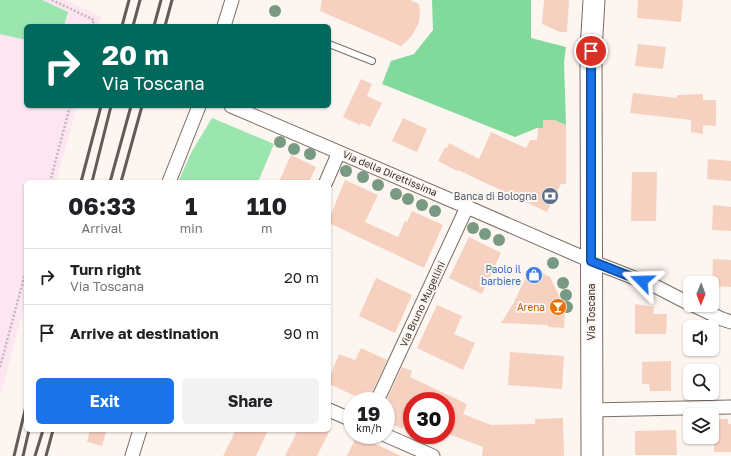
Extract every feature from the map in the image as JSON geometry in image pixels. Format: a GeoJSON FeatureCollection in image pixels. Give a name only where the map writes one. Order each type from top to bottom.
{"type":"FeatureCollection","features":[{"type":"Feature","properties":{"kind":"main road","name":"Via Toscana"},"geometry":{"type":"LineString","coordinates":[[592,456],[591,51],[594,0]]}},
{"type":"Feature","properties":{"kind":"street"},"geometry":{"type":"LineString","coordinates":[[225,24],[232,0]]}},
{"type":"Feature","properties":{"kind":"street"},"geometry":{"type":"LineString","coordinates":[[170,180],[198,108]]}},
{"type":"Feature","properties":{"kind":"street","name":"Via della Direttissima"},"geometry":{"type":"LineString","coordinates":[[237,108],[591,261],[655,286],[683,300]]}},
{"type":"Feature","properties":{"kind":"street"},"geometry":{"type":"LineString","coordinates":[[327,180],[339,152]]}},
{"type":"Feature","properties":{"kind":"street","name":"Via Bruno Mugellini"},"geometry":{"type":"LineString","coordinates":[[381,392],[467,207]]}},
{"type":"Feature","properties":{"kind":"street"},"geometry":{"type":"LineString","coordinates":[[708,312],[731,322]]}},
{"type":"Feature","properties":{"kind":"street"},"geometry":{"type":"LineString","coordinates":[[591,410],[731,407]]}},
{"type":"Feature","properties":{"kind":"street"},"geometry":{"type":"LineString","coordinates":[[331,411],[343,416]]}},
{"type":"Feature","properties":{"kind":"street"},"geometry":{"type":"LineString","coordinates":[[132,456],[139,432]]}},
{"type":"Feature","properties":{"kind":"street"},"geometry":{"type":"LineString","coordinates":[[395,439],[433,456]]}},
{"type":"Feature","properties":{"kind":"lane"},"geometry":{"type":"LineString","coordinates":[[331,45],[372,61]]}},
{"type":"Feature","properties":{"kind":"path"},"geometry":{"type":"LineString","coordinates":[[52,0],[94,20],[93,24]]}},
{"type":"Feature","properties":{"kind":"path"},"geometry":{"type":"LineString","coordinates":[[51,180],[69,108]]}},
{"type":"Feature","properties":{"kind":"path"},"geometry":{"type":"LineString","coordinates":[[0,367],[24,277]]}},
{"type":"Feature","properties":{"kind":"shaded area"},"geometry":{"type":"Polygon","coordinates":[[[0,0],[65,0],[101,17],[99,24],[24,24],[24,108],[76,108],[57,180],[24,180],[24,306],[0,397],[0,0]]]}},
{"type":"Feature","properties":{"kind":"green space"},"geometry":{"type":"Polygon","coordinates":[[[0,0],[42,0],[68,12],[65,24],[24,24],[24,40],[0,34],[0,0]]]}},
{"type":"Feature","properties":{"kind":"green space"},"geometry":{"type":"Polygon","coordinates":[[[432,0],[531,0],[531,38],[566,47],[564,62],[566,125],[554,120],[543,120],[543,128],[537,128],[515,137],[382,84],[391,61],[414,54],[433,30],[432,0]]]}},
{"type":"Feature","properties":{"kind":"green space"},"geometry":{"type":"Polygon","coordinates":[[[212,118],[274,144],[259,180],[179,180],[192,151],[212,118]]]}},
{"type":"Feature","properties":{"kind":"building"},"geometry":{"type":"Polygon","coordinates":[[[322,0],[410,0],[419,4],[419,22],[413,34],[401,46],[320,11],[322,0]]]}},
{"type":"Feature","properties":{"kind":"building"},"geometry":{"type":"Polygon","coordinates":[[[544,0],[569,0],[567,32],[560,32],[542,24],[544,0]]]}},
{"type":"Feature","properties":{"kind":"building"},"geometry":{"type":"Polygon","coordinates":[[[638,0],[683,0],[681,22],[637,18],[638,0]]]}},
{"type":"Feature","properties":{"kind":"building"},"geometry":{"type":"Polygon","coordinates":[[[638,44],[666,47],[663,69],[635,66],[638,44]]]}},
{"type":"Feature","properties":{"kind":"building"},"geometry":{"type":"Polygon","coordinates":[[[361,79],[372,84],[367,96],[382,103],[370,127],[361,123],[360,125],[343,117],[361,79]]]}},
{"type":"Feature","properties":{"kind":"building"},"geometry":{"type":"Polygon","coordinates":[[[633,93],[677,98],[677,95],[703,94],[703,100],[716,100],[716,126],[703,125],[703,134],[691,132],[691,120],[630,113],[633,93]]]}},
{"type":"Feature","properties":{"kind":"building"},"geometry":{"type":"Polygon","coordinates":[[[403,118],[427,129],[417,152],[392,141],[403,118]]]}},
{"type":"Feature","properties":{"kind":"building"},"geometry":{"type":"Polygon","coordinates":[[[543,120],[554,120],[566,125],[566,184],[561,184],[547,212],[438,161],[445,147],[447,148],[449,143],[479,159],[491,132],[526,148],[530,140],[537,140],[538,128],[543,128],[543,120]]]}},
{"type":"Feature","properties":{"kind":"building"},"geometry":{"type":"Polygon","coordinates":[[[291,155],[316,167],[310,180],[280,180],[291,155]]]}},
{"type":"Feature","properties":{"kind":"building"},"geometry":{"type":"Polygon","coordinates":[[[708,159],[731,161],[731,181],[707,179],[708,159]]]}},
{"type":"Feature","properties":{"kind":"building"},"geometry":{"type":"Polygon","coordinates":[[[632,172],[657,172],[656,221],[631,221],[632,172]]]}},
{"type":"Feature","properties":{"kind":"building"},"geometry":{"type":"Polygon","coordinates":[[[345,180],[378,195],[365,222],[398,237],[405,221],[407,222],[412,211],[443,225],[424,268],[331,224],[331,214],[345,180]]]}},
{"type":"Feature","properties":{"kind":"building"},"geometry":{"type":"Polygon","coordinates":[[[713,205],[731,207],[731,231],[712,230],[713,205]]]}},
{"type":"Feature","properties":{"kind":"building"},"geometry":{"type":"Polygon","coordinates":[[[469,237],[501,253],[482,294],[449,278],[469,237]]]}},
{"type":"Feature","properties":{"kind":"building"},"geometry":{"type":"Polygon","coordinates":[[[713,259],[731,260],[731,287],[719,286],[719,276],[712,276],[713,259]]]}},
{"type":"Feature","properties":{"kind":"building"},"geometry":{"type":"Polygon","coordinates":[[[531,267],[550,277],[565,308],[564,328],[548,327],[548,325],[501,323],[513,304],[531,267]]]}},
{"type":"Feature","properties":{"kind":"building"},"geometry":{"type":"Polygon","coordinates":[[[376,278],[412,295],[395,333],[359,316],[376,278]]]}},
{"type":"Feature","properties":{"kind":"building"},"geometry":{"type":"Polygon","coordinates":[[[635,304],[654,307],[653,314],[667,314],[666,334],[635,334],[635,304]]]}},
{"type":"Feature","properties":{"kind":"building"},"geometry":{"type":"Polygon","coordinates":[[[437,305],[462,316],[454,334],[475,343],[463,370],[417,348],[437,305]]]}},
{"type":"Feature","properties":{"kind":"building"},"geometry":{"type":"Polygon","coordinates":[[[361,348],[387,360],[373,392],[346,392],[331,385],[331,373],[339,354],[355,360],[361,348]]]}},
{"type":"Feature","properties":{"kind":"building"},"geometry":{"type":"Polygon","coordinates":[[[510,352],[564,356],[562,389],[508,385],[510,352]]]}},
{"type":"Feature","properties":{"kind":"building"},"geometry":{"type":"Polygon","coordinates":[[[671,361],[671,391],[650,391],[649,384],[642,384],[642,362],[671,361]]]}},
{"type":"Feature","properties":{"kind":"building"},"geometry":{"type":"Polygon","coordinates":[[[402,367],[412,371],[410,377],[442,392],[403,392],[402,429],[395,426],[395,392],[390,392],[402,367]]]}},
{"type":"Feature","properties":{"kind":"building"},"geometry":{"type":"Polygon","coordinates":[[[455,398],[467,404],[463,414],[491,425],[535,424],[535,419],[563,418],[564,456],[482,456],[483,447],[455,436],[455,398]]]}},
{"type":"Feature","properties":{"kind":"building"},"geometry":{"type":"Polygon","coordinates":[[[719,419],[728,419],[728,424],[731,424],[731,452],[714,452],[714,444],[719,444],[719,419]]]}},
{"type":"Feature","properties":{"kind":"building"},"geometry":{"type":"Polygon","coordinates":[[[676,430],[677,455],[635,455],[635,431],[676,430]]]}},
{"type":"Feature","properties":{"kind":"building"},"geometry":{"type":"Polygon","coordinates":[[[90,432],[106,432],[102,446],[87,442],[90,432]]]}},
{"type":"Feature","properties":{"kind":"building"},"geometry":{"type":"Polygon","coordinates":[[[235,432],[267,432],[256,456],[223,456],[235,432]]]}},
{"type":"Feature","properties":{"kind":"building"},"geometry":{"type":"Polygon","coordinates":[[[297,432],[329,432],[317,456],[285,456],[297,432]]]}},
{"type":"Feature","properties":{"kind":"building"},"geometry":{"type":"Polygon","coordinates":[[[353,444],[376,444],[401,456],[347,456],[353,444]]]}},
{"type":"Feature","properties":{"kind":"railway"},"geometry":{"type":"LineString","coordinates":[[123,24],[129,0]]}},
{"type":"Feature","properties":{"kind":"railway"},"geometry":{"type":"LineString","coordinates":[[134,24],[140,0]]}},
{"type":"Feature","properties":{"kind":"railway"},"geometry":{"type":"LineString","coordinates":[[155,24],[161,0]]}},
{"type":"Feature","properties":{"kind":"railway"},"geometry":{"type":"LineString","coordinates":[[166,24],[172,0]]}},
{"type":"Feature","properties":{"kind":"railway"},"geometry":{"type":"LineString","coordinates":[[82,180],[100,108]]}},
{"type":"Feature","properties":{"kind":"railway"},"geometry":{"type":"LineString","coordinates":[[92,180],[110,108]]}},
{"type":"Feature","properties":{"kind":"railway"},"geometry":{"type":"LineString","coordinates":[[111,180],[130,108]]}},
{"type":"Feature","properties":{"kind":"railway"},"geometry":{"type":"LineString","coordinates":[[122,180],[141,108]]}},
{"type":"Feature","properties":{"kind":"railway"},"geometry":{"type":"LineString","coordinates":[[14,456],[24,414]]}},
{"type":"Feature","properties":{"kind":"railway"},"geometry":{"type":"LineString","coordinates":[[23,456],[29,432]]}},
{"type":"Feature","properties":{"kind":"railway"},"geometry":{"type":"LineString","coordinates":[[35,456],[42,432]]}},
{"type":"Feature","properties":{"kind":"railway"},"geometry":{"type":"LineString","coordinates":[[46,456],[52,432]]}},
{"type":"Feature","properties":{"kind":"place","name":"Banca di Bologna"},"geometry":{"type":"Point","coordinates":[550,196]}},
{"type":"Feature","properties":{"kind":"place","name":"Paolo il barbiere"},"geometry":{"type":"Point","coordinates":[534,275]}},
{"type":"Feature","properties":{"kind":"place","name":"Arena"},"geometry":{"type":"Point","coordinates":[558,307]}},
{"type":"Feature","properties":{"kind":"route"},"geometry":{"type":"LineString","coordinates":[[591,51],[591,261],[642,281]]}}]}
